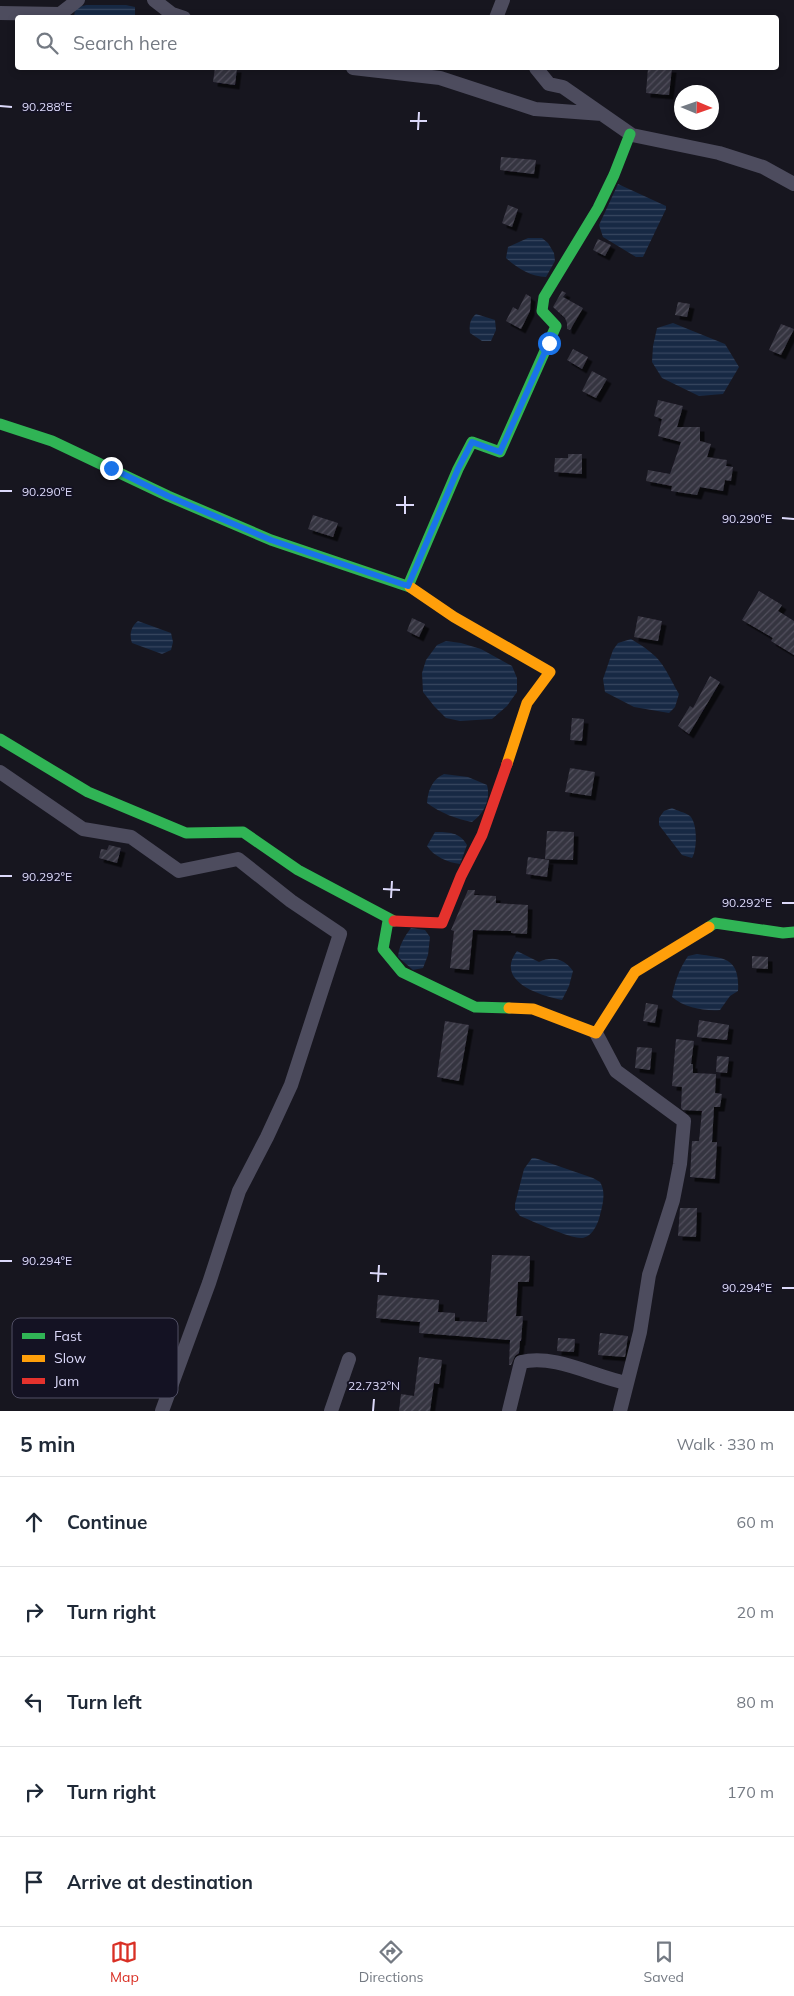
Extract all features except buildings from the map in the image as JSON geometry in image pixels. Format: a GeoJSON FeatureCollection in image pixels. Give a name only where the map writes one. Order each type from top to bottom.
{"type":"FeatureCollection","features":[{"type":"Feature","properties":{"kind":"street"},"geometry":{"type":"LineString","coordinates":[[0,13],[60,14],[78,0]]}},
{"type":"Feature","properties":{"kind":"street"},"geometry":{"type":"LineString","coordinates":[[154,0],[175,15]]}},
{"type":"Feature","properties":{"kind":"street"},"geometry":{"type":"LineString","coordinates":[[497,15],[503,0]]}},
{"type":"Feature","properties":{"kind":"street"},"geometry":{"type":"LineString","coordinates":[[370,70],[440,78],[535,109],[603,114]]}},
{"type":"Feature","properties":{"kind":"street"},"geometry":{"type":"LineString","coordinates":[[538,70],[549,84],[563,88],[630,134],[719,154],[763,167],[794,184]]}},
{"type":"Feature","properties":{"kind":"street"},"geometry":{"type":"LineString","coordinates":[[408,586],[458,469],[472,442],[500,452],[556,326],[542,314],[540,306],[598,208],[614,175],[630,134]]}},
{"type":"Feature","properties":{"kind":"street"},"geometry":{"type":"LineString","coordinates":[[0,424],[52,441],[168,496],[271,540],[408,586],[454,617],[550,672],[527,702],[482,835],[461,876],[442,923],[388,921],[383,949],[402,972],[475,1007],[533,1009],[596,1033],[616,1071],[684,1121],[674,1200],[663,1227],[649,1275],[640,1332],[620,1411]]}},
{"type":"Feature","properties":{"kind":"street"},"geometry":{"type":"LineString","coordinates":[[0,738],[88,792],[186,833],[243,832],[298,870],[394,921]]}},
{"type":"Feature","properties":{"kind":"street"},"geometry":{"type":"LineString","coordinates":[[0,772],[83,829],[131,837],[179,871],[238,859],[291,901],[340,934],[291,1085],[239,1191],[209,1283],[178,1367]]}},
{"type":"Feature","properties":{"kind":"street"},"geometry":{"type":"LineString","coordinates":[[596,1033],[635,972],[715,923],[783,933],[794,932]]}},
{"type":"Feature","properties":{"kind":"street"},"geometry":{"type":"LineString","coordinates":[[330,1411],[349,1358]]}},
{"type":"Feature","properties":{"kind":"street"},"geometry":{"type":"LineString","coordinates":[[510,1411],[521,1362],[535,1359],[559,1363],[608,1379],[627,1383]]}},
{"type":"Feature","properties":{"kind":"street"},"geometry":{"type":"LineString","coordinates":[[162,1411],[167,1398]]}},
{"type":"Feature","properties":{"kind":"water"},"geometry":{"type":"Polygon","coordinates":[[[86,5],[126,5],[135,7],[135,15],[74,15],[75,8],[86,5]]]}},
{"type":"Feature","properties":{"kind":"water"},"geometry":{"type":"Polygon","coordinates":[[[618,184],[666,206],[643,257],[636,257],[603,237],[599,225],[618,184]]]}},
{"type":"Feature","properties":{"kind":"water"},"geometry":{"type":"Polygon","coordinates":[[[528,238],[542,238],[548,243],[554,253],[555,261],[546,277],[540,277],[524,271],[506,258],[508,247],[528,238]]]}},
{"type":"Feature","properties":{"kind":"water"},"geometry":{"type":"Polygon","coordinates":[[[476,314],[495,320],[496,330],[491,341],[482,341],[470,333],[470,322],[476,314]]]}},
{"type":"Feature","properties":{"kind":"water"},"geometry":{"type":"Polygon","coordinates":[[[673,323],[725,344],[739,367],[723,394],[699,396],[662,378],[652,362],[653,346],[657,328],[673,323]]]}},
{"type":"Feature","properties":{"kind":"water"},"geometry":{"type":"Polygon","coordinates":[[[138,621],[171,633],[173,642],[171,650],[162,654],[132,643],[131,631],[138,621]]]}},
{"type":"Feature","properties":{"kind":"water"},"geometry":{"type":"Polygon","coordinates":[[[631,639],[650,651],[661,662],[679,694],[675,707],[669,713],[634,707],[605,692],[603,679],[613,650],[618,643],[631,639]]]}},
{"type":"Feature","properties":{"kind":"water"},"geometry":{"type":"Polygon","coordinates":[[[446,641],[481,649],[512,666],[517,678],[517,692],[507,706],[492,719],[460,721],[446,718],[423,692],[422,673],[426,660],[437,645],[446,641]]]}},
{"type":"Feature","properties":{"kind":"water"},"geometry":{"type":"Polygon","coordinates":[[[444,774],[468,777],[487,785],[488,796],[486,806],[472,822],[437,810],[427,803],[431,786],[436,779],[444,774]]]}},
{"type":"Feature","properties":{"kind":"water"},"geometry":{"type":"Polygon","coordinates":[[[672,808],[690,816],[693,820],[696,837],[692,858],[682,855],[659,825],[659,818],[664,811],[672,808]]]}},
{"type":"Feature","properties":{"kind":"water"},"geometry":{"type":"Polygon","coordinates":[[[435,832],[444,832],[461,837],[467,845],[460,864],[442,858],[430,850],[427,846],[435,832]]]}},
{"type":"Feature","properties":{"kind":"water"},"geometry":{"type":"Polygon","coordinates":[[[411,928],[425,930],[430,937],[428,955],[423,968],[413,970],[398,957],[402,942],[411,928]]]}},
{"type":"Feature","properties":{"kind":"water"},"geometry":{"type":"Polygon","coordinates":[[[517,951],[539,962],[558,959],[566,963],[573,971],[569,986],[562,1000],[532,991],[515,979],[511,971],[511,962],[517,951]]]}},
{"type":"Feature","properties":{"kind":"water"},"geometry":{"type":"Polygon","coordinates":[[[697,954],[723,959],[733,966],[736,972],[738,991],[730,996],[720,1010],[695,1008],[683,1004],[672,997],[674,986],[685,961],[688,956],[697,954]]]}},
{"type":"Feature","properties":{"kind":"water"},"geometry":{"type":"Polygon","coordinates":[[[532,1158],[600,1182],[603,1194],[602,1207],[599,1219],[592,1233],[586,1237],[577,1238],[520,1216],[515,1210],[524,1169],[532,1158]]]}},
{"type":"Feature","properties":{"kind":"traffic: fast"},"geometry":{"type":"LineString","coordinates":[[408,586],[458,469],[472,442],[500,452],[556,326],[542,311],[544,297],[598,208],[614,175],[630,134]]}},
{"type":"Feature","properties":{"kind":"traffic: fast"},"geometry":{"type":"LineString","coordinates":[[0,424],[52,441],[168,496],[271,540],[410,587]]}},
{"type":"Feature","properties":{"kind":"traffic: fast"},"geometry":{"type":"LineString","coordinates":[[0,739],[88,792],[186,833],[243,832],[298,870],[394,921],[388,921],[383,949],[402,972],[475,1007],[509,1008]]}},
{"type":"Feature","properties":{"kind":"traffic: fast"},"geometry":{"type":"LineString","coordinates":[[709,927],[715,923],[783,933],[794,932]]}},
{"type":"Feature","properties":{"kind":"traffic: slow"},"geometry":{"type":"LineString","coordinates":[[410,587],[454,617],[550,672],[527,703],[507,764]]}},
{"type":"Feature","properties":{"kind":"traffic: slow"},"geometry":{"type":"LineString","coordinates":[[509,1008],[533,1009],[596,1033],[635,972],[709,927]]}},
{"type":"Feature","properties":{"kind":"traffic: jam"},"geometry":{"type":"LineString","coordinates":[[394,921],[442,923],[461,876],[482,835],[507,764]]}},
{"type":"Feature","properties":{"kind":"route"},"geometry":{"type":"LineString","coordinates":[[111,468],[168,496],[271,540],[408,586],[458,469],[472,442],[500,452],[549,343]]}}]}
